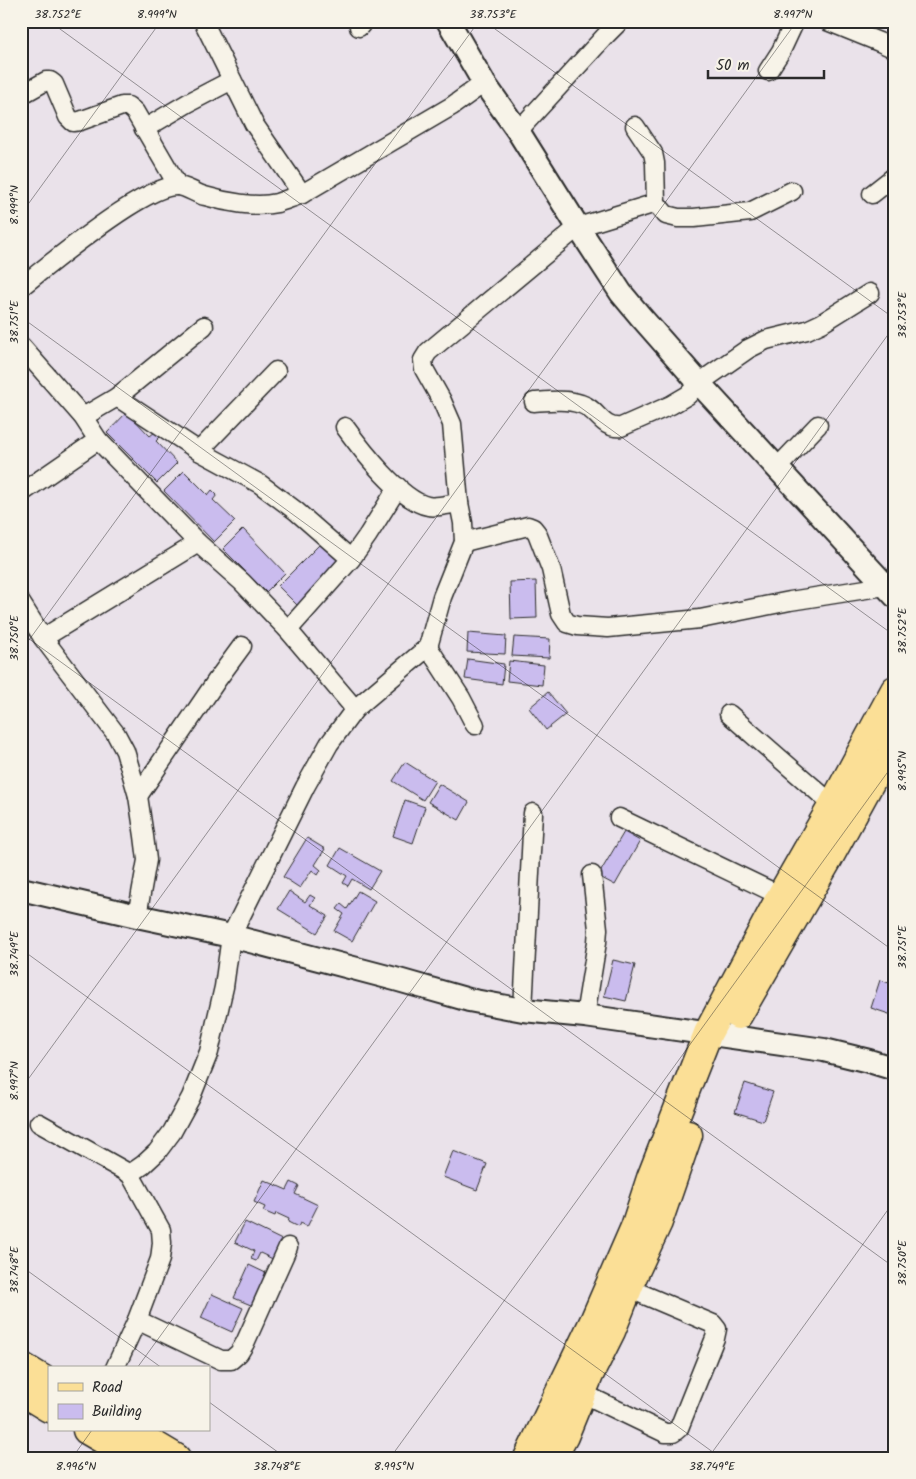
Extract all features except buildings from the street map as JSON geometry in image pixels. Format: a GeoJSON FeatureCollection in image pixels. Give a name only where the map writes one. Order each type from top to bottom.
{"type":"FeatureCollection","features":[{"type":"Feature","properties":{"kind":"main road"},"geometry":{"type":"LineString","coordinates":[[528,1458],[595,1319],[635,1227],[652,1178],[780,896],[833,805],[895,690]]}},
{"type":"Feature","properties":{"kind":"main road"},"geometry":{"type":"LineString","coordinates":[[552,1458],[564,1436],[612,1330],[628,1288],[658,1222],[717,1034],[828,861],[895,737]]}},
{"type":"Feature","properties":{"kind":"main road"},"geometry":{"type":"LineString","coordinates":[[21,1366],[48,1382]]}},
{"type":"Feature","properties":{"kind":"main road"},"geometry":{"type":"LineString","coordinates":[[21,1392],[48,1407]]}},
{"type":"Feature","properties":{"kind":"main road"},"geometry":{"type":"LineString","coordinates":[[90,1432],[135,1458]]}},
{"type":"Feature","properties":{"kind":"main road"},"geometry":{"type":"LineString","coordinates":[[132,1432],[176,1458]]}},
{"type":"Feature","properties":{"kind":"street"},"geometry":{"type":"LineString","coordinates":[[203,21],[254,124],[302,194]]}},
{"type":"Feature","properties":{"kind":"street"},"geometry":{"type":"LineString","coordinates":[[448,21],[484,84],[518,131],[621,293],[699,383],[890,591]]}},
{"type":"Feature","properties":{"kind":"street"},"geometry":{"type":"LineString","coordinates":[[518,131],[620,21]]}},
{"type":"Feature","properties":{"kind":"street"},"geometry":{"type":"LineString","coordinates":[[768,70],[781,51],[795,21]]}},
{"type":"Feature","properties":{"kind":"street"},"geometry":{"type":"LineString","coordinates":[[827,21],[895,49]]}},
{"type":"Feature","properties":{"kind":"street"},"geometry":{"type":"LineString","coordinates":[[144,129],[232,80]]}},
{"type":"Feature","properties":{"kind":"street"},"geometry":{"type":"LineString","coordinates":[[21,95],[46,81],[50,81],[54,84],[68,118],[73,122],[122,106],[128,106],[135,112],[178,186]]}},
{"type":"Feature","properties":{"kind":"street"},"geometry":{"type":"LineString","coordinates":[[21,287],[93,231],[147,195],[162,188],[178,186],[221,201],[246,204],[275,203],[302,194],[452,106],[484,84]]}},
{"type":"Feature","properties":{"kind":"street"},"geometry":{"type":"LineString","coordinates":[[635,126],[653,153],[656,202],[666,214],[678,218],[694,218],[750,212],[792,191]]}},
{"type":"Feature","properties":{"kind":"street"},"geometry":{"type":"LineString","coordinates":[[872,194],[895,176]]}},
{"type":"Feature","properties":{"kind":"street"},"geometry":{"type":"LineString","coordinates":[[130,1174],[157,1152],[172,1132],[191,1097],[209,1052],[224,987],[231,936],[305,787],[329,744],[355,709],[428,647],[442,597],[464,542],[452,424],[442,401],[424,369],[423,360],[428,352],[578,227],[656,202]]}},
{"type":"Feature","properties":{"kind":"street"},"geometry":{"type":"LineString","coordinates":[[534,402],[560,401],[581,404],[590,408],[606,424],[613,428],[621,427],[671,405],[688,395],[699,383],[748,349],[766,340],[807,330],[822,323],[870,293]]}},
{"type":"Feature","properties":{"kind":"street"},"geometry":{"type":"LineString","coordinates":[[83,416],[118,397],[204,326]]}},
{"type":"Feature","properties":{"kind":"street"},"geometry":{"type":"LineString","coordinates":[[21,346],[83,416],[98,440],[288,630],[355,709]]}},
{"type":"Feature","properties":{"kind":"street"},"geometry":{"type":"LineString","coordinates":[[199,451],[276,371]]}},
{"type":"Feature","properties":{"kind":"street"},"geometry":{"type":"LineString","coordinates":[[118,397],[199,451],[260,484],[296,510],[351,559]]}},
{"type":"Feature","properties":{"kind":"street"},"geometry":{"type":"LineString","coordinates":[[777,468],[818,425]]}},
{"type":"Feature","properties":{"kind":"street"},"geometry":{"type":"LineString","coordinates":[[345,427],[365,454],[408,497],[431,507],[459,503]]}},
{"type":"Feature","properties":{"kind":"street"},"geometry":{"type":"LineString","coordinates":[[21,493],[98,440]]}},
{"type":"Feature","properties":{"kind":"street"},"geometry":{"type":"LineString","coordinates":[[288,630],[351,559],[398,488]]}},
{"type":"Feature","properties":{"kind":"street"},"geometry":{"type":"LineString","coordinates":[[464,542],[528,526],[533,528],[537,533],[551,569],[562,614],[567,622],[577,626],[608,628],[700,619],[790,601],[890,591]]}},
{"type":"Feature","properties":{"kind":"street"},"geometry":{"type":"LineString","coordinates":[[43,638],[198,542]]}},
{"type":"Feature","properties":{"kind":"street"},"geometry":{"type":"LineString","coordinates":[[21,603],[43,638],[116,734],[125,751],[138,796],[147,860],[137,916]]}},
{"type":"Feature","properties":{"kind":"street"},"geometry":{"type":"LineString","coordinates":[[138,796],[242,646]]}},
{"type":"Feature","properties":{"kind":"street"},"geometry":{"type":"LineString","coordinates":[[428,647],[461,698],[475,725]]}},
{"type":"Feature","properties":{"kind":"street"},"geometry":{"type":"LineString","coordinates":[[729,714],[833,805]]}},
{"type":"Feature","properties":{"kind":"street"},"geometry":{"type":"LineString","coordinates":[[523,1010],[533,813]]}},
{"type":"Feature","properties":{"kind":"street"},"geometry":{"type":"LineString","coordinates":[[619,818],[780,896]]}},
{"type":"Feature","properties":{"kind":"street"},"geometry":{"type":"LineString","coordinates":[[585,1016],[598,929],[592,876]]}},
{"type":"Feature","properties":{"kind":"street"},"geometry":{"type":"LineString","coordinates":[[21,888],[231,936],[469,1000],[523,1010],[585,1016],[824,1050],[895,1069]]}},
{"type":"Feature","properties":{"kind":"street"},"geometry":{"type":"LineString","coordinates":[[39,1123],[130,1174],[161,1230],[160,1259],[137,1320],[116,1366]]}},
{"type":"Feature","properties":{"kind":"street"},"geometry":{"type":"LineString","coordinates":[[137,1320],[222,1360],[231,1360],[239,1353],[245,1343],[288,1247]]}},
{"type":"Feature","properties":{"kind":"street"},"geometry":{"type":"LineString","coordinates":[[582,1393],[665,1433],[673,1433],[679,1428],[715,1338],[716,1329],[713,1324],[628,1288]]}}]}
